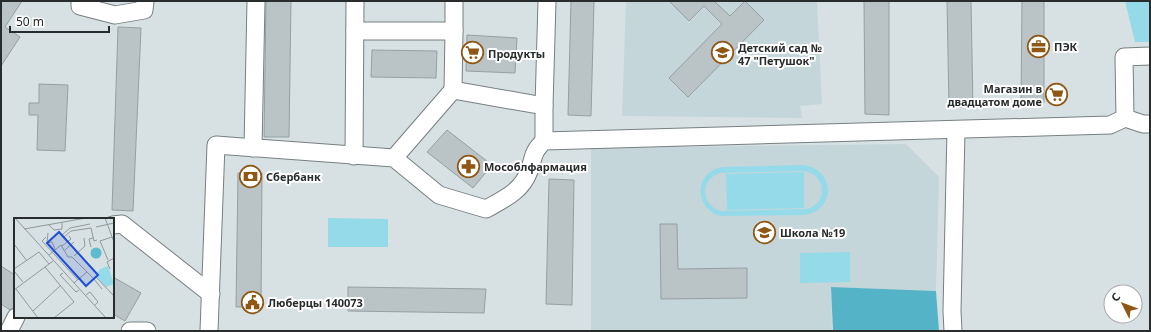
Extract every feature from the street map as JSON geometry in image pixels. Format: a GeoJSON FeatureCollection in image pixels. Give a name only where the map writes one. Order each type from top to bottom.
{"type":"FeatureCollection","features":[{"type":"Feature","properties":{"kind":"lane"},"geometry":{"type":"LineString","coordinates":[[80,1],[80,6],[115,15],[144,10],[145,1]]}},
{"type":"Feature","properties":{"kind":"lane"},"geometry":{"type":"LineString","coordinates":[[253,148],[256,1]]}},
{"type":"Feature","properties":{"kind":"lane"},"geometry":{"type":"LineString","coordinates":[[354,156],[355,1]]}},
{"type":"Feature","properties":{"kind":"lane"},"geometry":{"type":"LineString","coordinates":[[394,158],[453,90],[454,1]]}},
{"type":"Feature","properties":{"kind":"lane"},"geometry":{"type":"LineString","coordinates":[[544,141],[547,1]]}},
{"type":"Feature","properties":{"kind":"lane"},"geometry":{"type":"LineString","coordinates":[[355,31],[454,31]]}},
{"type":"Feature","properties":{"kind":"lane"},"geometry":{"type":"LineString","coordinates":[[1125,118],[1124,57],[1150,56]]}},
{"type":"Feature","properties":{"kind":"lane"},"geometry":{"type":"LineString","coordinates":[[453,90],[544,106]]}},
{"type":"Feature","properties":{"kind":"lane"},"geometry":{"type":"LineString","coordinates":[[209,331],[216,145],[394,158],[440,195],[486,208],[515,192],[529,172],[534,151],[544,141],[1110,125],[1125,118],[1143,124],[1150,124]]}},
{"type":"Feature","properties":{"kind":"lane"},"geometry":{"type":"LineString","coordinates":[[953,331],[952,311],[956,130]]}},
{"type":"Feature","properties":{"kind":"lane"},"geometry":{"type":"LineString","coordinates":[[114,225],[122,224],[210,294]]}},
{"type":"Feature","properties":{"kind":"lane"},"geometry":{"type":"LineString","coordinates":[[9,331],[16,318]]}},
{"type":"Feature","properties":{"kind":"lane"},"geometry":{"type":"LineString","coordinates":[[130,331],[147,331]]}},
{"type":"Feature","properties":{"kind":"shaded area","name":"Детский сад № 47 \"Петушок\""},"geometry":{"type":"Polygon","coordinates":[[[626,1],[817,1],[822,104],[800,106],[802,118],[622,116],[626,1]]]}},
{"type":"Feature","properties":{"kind":"shaded area"},"geometry":{"type":"Polygon","coordinates":[[[1125,1],[1150,1],[1150,42],[1135,42],[1125,1]]]}},
{"type":"Feature","properties":{"kind":"shaded area","name":"Школа №19"},"geometry":{"type":"Polygon","coordinates":[[[906,144],[939,177],[936,291],[831,287],[832,331],[591,331],[591,148],[906,144]]]}},
{"type":"Feature","properties":{"kind":"shaded area"},"geometry":{"type":"Polygon","coordinates":[[[803,165],[814,168],[822,174],[826,182],[828,190],[826,198],[822,206],[814,212],[804,215],[720,216],[711,211],[705,205],[701,197],[701,189],[703,181],[707,175],[714,170],[724,167],[803,165]],[[803,171],[720,173],[713,176],[706,186],[706,198],[714,208],[721,211],[807,209],[814,206],[819,201],[822,188],[820,182],[811,173],[803,171]]]}},
{"type":"Feature","properties":{"kind":"shaded area"},"geometry":{"type":"Polygon","coordinates":[[[804,172],[804,208],[727,210],[726,174],[804,172]]]}},
{"type":"Feature","properties":{"kind":"shaded area"},"geometry":{"type":"Polygon","coordinates":[[[328,218],[388,219],[388,247],[328,247],[328,218]]]}},
{"type":"Feature","properties":{"kind":"shaded area"},"geometry":{"type":"Polygon","coordinates":[[[850,252],[850,282],[800,283],[800,253],[850,252]]]}},
{"type":"Feature","properties":{"kind":"shaded area"},"geometry":{"type":"Polygon","coordinates":[[[831,287],[936,291],[939,331],[833,331],[831,287]]]}},
{"type":"Feature","properties":{"kind":"building"},"geometry":{"type":"Polygon","coordinates":[[[1,1],[22,1],[5,27],[20,37],[1,66],[1,1]]]}},
{"type":"Feature","properties":{"kind":"building"},"geometry":{"type":"Polygon","coordinates":[[[266,1],[291,1],[289,137],[264,137],[266,1]]]}},
{"type":"Feature","properties":{"kind":"building"},"geometry":{"type":"Polygon","coordinates":[[[571,1],[594,1],[591,116],[568,115],[571,1]]]}},
{"type":"Feature","properties":{"kind":"building"},"geometry":{"type":"Polygon","coordinates":[[[669,1],[714,1],[730,16],[745,1],[764,20],[688,97],[669,78],[722,24],[704,6],[689,21],[669,1]]]}},
{"type":"Feature","properties":{"kind":"building"},"geometry":{"type":"Polygon","coordinates":[[[864,1],[889,1],[889,115],[865,114],[864,1]]]}},
{"type":"Feature","properties":{"kind":"building"},"geometry":{"type":"Polygon","coordinates":[[[947,1],[971,1],[973,108],[949,107],[947,1]]]}},
{"type":"Feature","properties":{"kind":"building"},"geometry":{"type":"Polygon","coordinates":[[[1022,1],[1044,1],[1044,103],[1021,102],[1022,1]]]}},
{"type":"Feature","properties":{"kind":"building"},"geometry":{"type":"Polygon","coordinates":[[[118,27],[141,28],[133,211],[112,210],[118,27]]]}},
{"type":"Feature","properties":{"kind":"building"},"geometry":{"type":"Polygon","coordinates":[[[467,35],[517,38],[515,73],[466,71],[467,35]]]}},
{"type":"Feature","properties":{"kind":"building"},"geometry":{"type":"Polygon","coordinates":[[[372,50],[437,51],[436,78],[371,77],[372,50]]]}},
{"type":"Feature","properties":{"kind":"building"},"geometry":{"type":"Polygon","coordinates":[[[39,84],[68,85],[65,151],[37,150],[38,115],[29,115],[29,103],[39,103],[39,84]]]}},
{"type":"Feature","properties":{"kind":"building"},"geometry":{"type":"Polygon","coordinates":[[[447,130],[492,165],[473,188],[427,152],[447,130]]]}},
{"type":"Feature","properties":{"kind":"building"},"geometry":{"type":"Polygon","coordinates":[[[238,173],[262,173],[261,307],[236,307],[238,173]]]}},
{"type":"Feature","properties":{"kind":"building"},"geometry":{"type":"Polygon","coordinates":[[[549,179],[574,180],[572,305],[546,304],[549,179]]]}},
{"type":"Feature","properties":{"kind":"building"},"geometry":{"type":"Polygon","coordinates":[[[660,224],[677,224],[678,269],[747,268],[747,298],[661,299],[660,224]]]}},
{"type":"Feature","properties":{"kind":"building"},"geometry":{"type":"Polygon","coordinates":[[[1,266],[14,274],[14,308],[10,310],[1,304],[1,266]]]}},
{"type":"Feature","properties":{"kind":"building"},"geometry":{"type":"Polygon","coordinates":[[[114,278],[141,293],[125,321],[114,315],[114,278]]]}},
{"type":"Feature","properties":{"kind":"building"},"geometry":{"type":"Polygon","coordinates":[[[348,287],[486,289],[484,313],[348,311],[348,287]]]}},
{"type":"Feature","properties":{"kind":"place","name":"ПЭК"},"geometry":{"type":"Point","coordinates":[1039,46]}},
{"type":"Feature","properties":{"kind":"place","name":"Продукты"},"geometry":{"type":"Point","coordinates":[472,53]}},
{"type":"Feature","properties":{"kind":"place","name":"Детский сад № 47 \"Петушок\""},"geometry":{"type":"Point","coordinates":[722,53]}},
{"type":"Feature","properties":{"kind":"place","name":"Магазин в двадцатом доме"},"geometry":{"type":"Point","coordinates":[1057,94]}},
{"type":"Feature","properties":{"kind":"place","name":"Мособлфармация"},"geometry":{"type":"Point","coordinates":[469,166]}},
{"type":"Feature","properties":{"kind":"place","name":"Сбербанк"},"geometry":{"type":"Point","coordinates":[250,176]}},
{"type":"Feature","properties":{"kind":"place","name":"Школа №19"},"geometry":{"type":"Point","coordinates":[764,232]}},
{"type":"Feature","properties":{"kind":"place","name":"Люберцы 140073"},"geometry":{"type":"Point","coordinates":[252,302]}}]}
